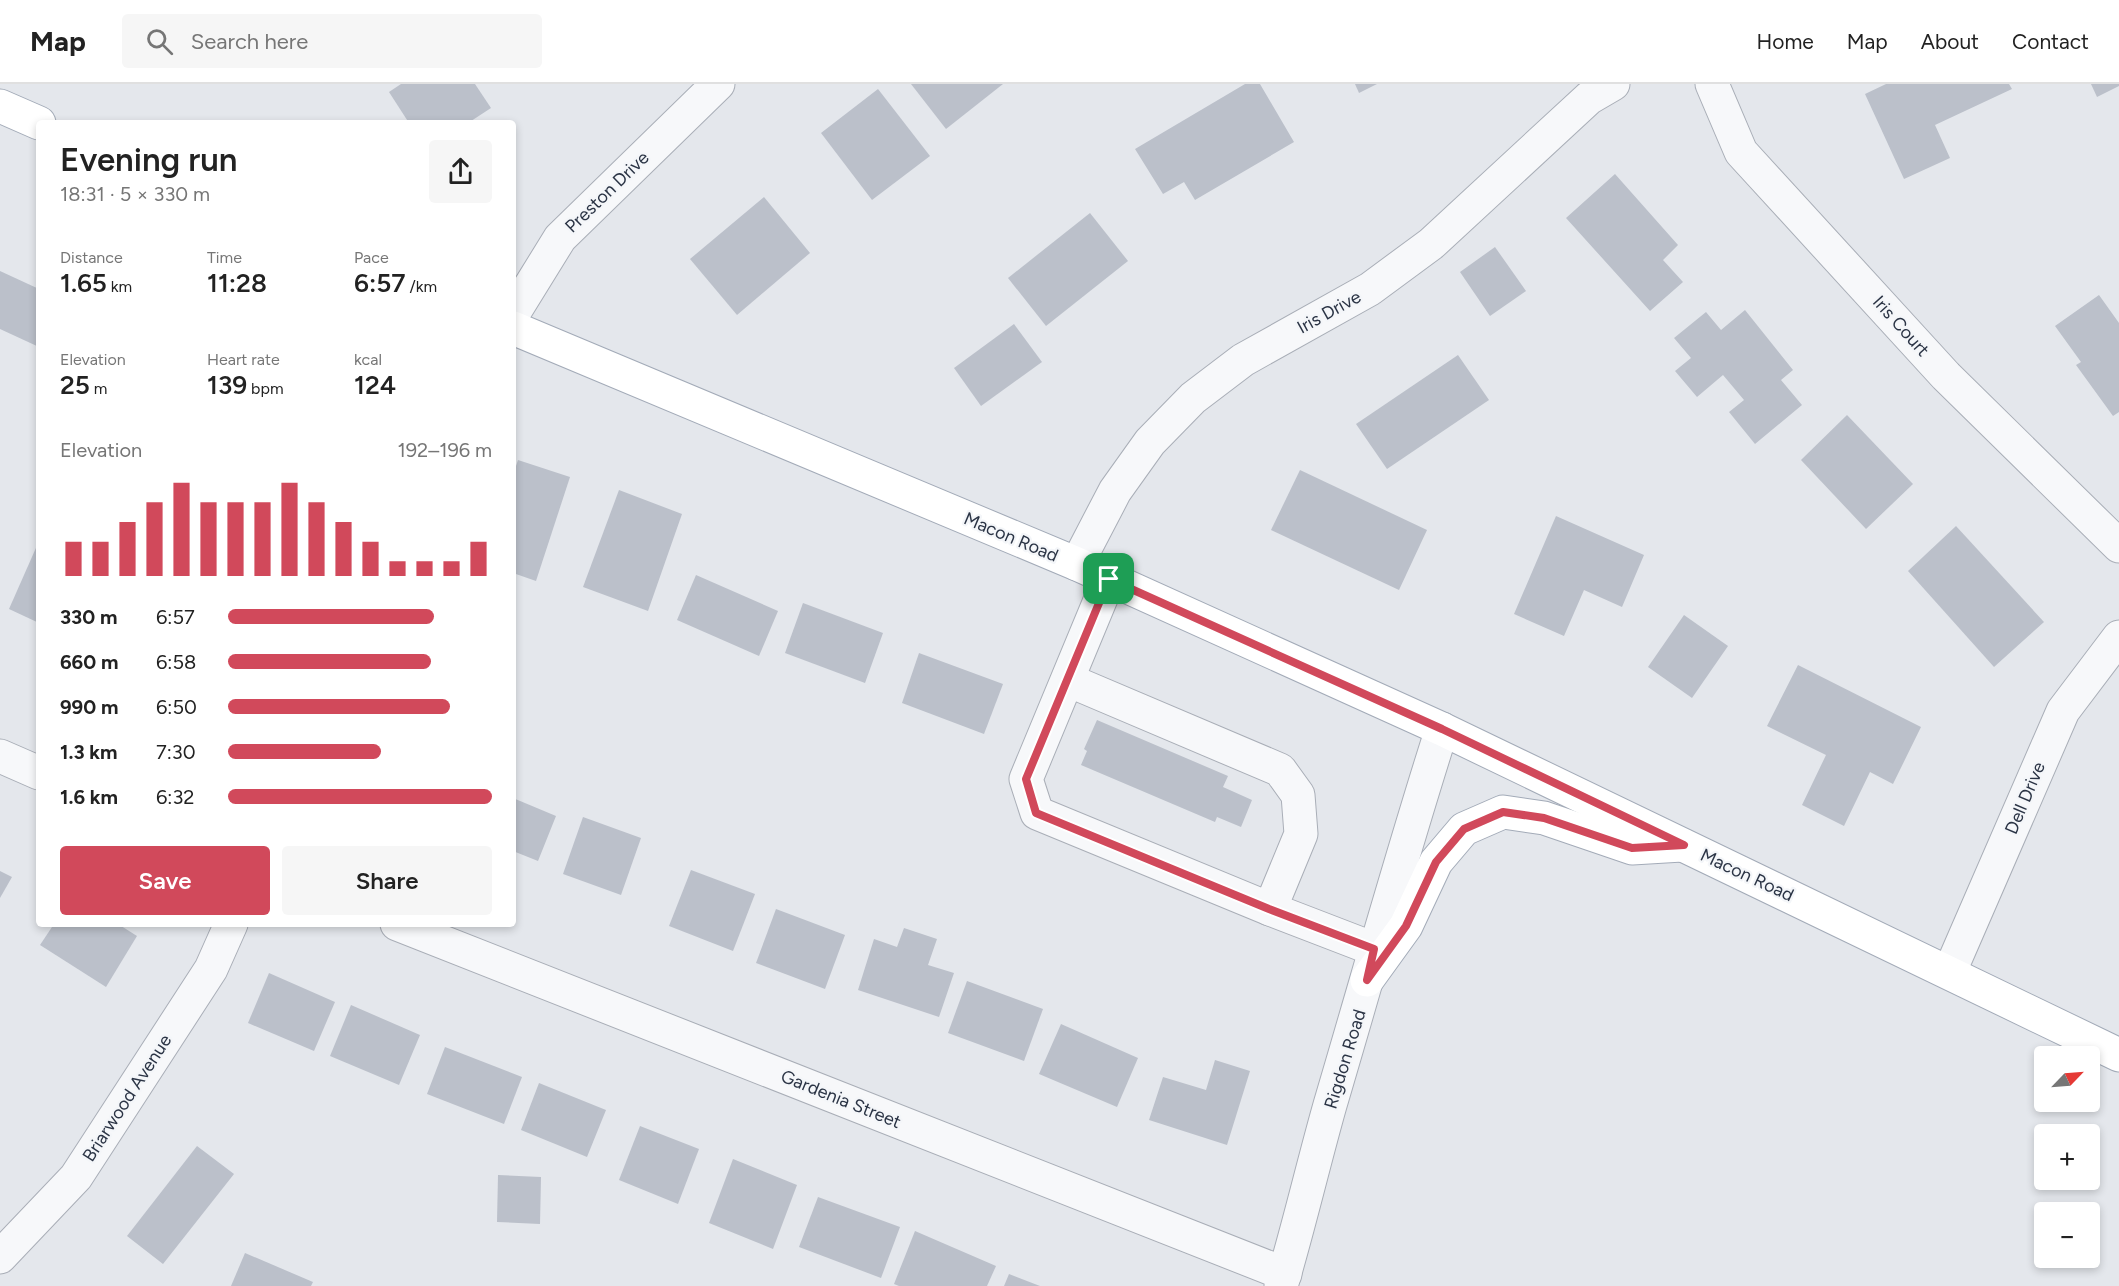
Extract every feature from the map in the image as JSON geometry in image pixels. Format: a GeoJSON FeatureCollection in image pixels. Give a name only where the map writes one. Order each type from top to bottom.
{"type":"FeatureCollection","features":[{"type":"Feature","properties":{"kind":"main road"},"geometry":{"type":"LineString","coordinates":[[0,106],[36,122]]}},
{"type":"Feature","properties":{"kind":"main road","name":"Macon Road"},"geometry":{"type":"LineString","coordinates":[[516,329],[1077,564],[1442,729],[2119,1055]]}},
{"type":"Feature","properties":{"kind":"main road"},"geometry":{"type":"LineString","coordinates":[[1371,964],[1406,926],[1436,862],[1464,829],[1503,812],[1544,818],[1632,848],[1684,845]]}},
{"type":"Feature","properties":{"kind":"street","name":"Preston Drive"},"geometry":{"type":"LineString","coordinates":[[516,309],[560,238],[718,84]]}},
{"type":"Feature","properties":{"kind":"street","name":"Iris Drive"},"geometry":{"type":"LineString","coordinates":[[1077,564],[1115,491],[1150,442],[1192,398],[1243,360],[1370,289],[1431,244],[1588,98],[1613,84]]}},
{"type":"Feature","properties":{"kind":"street","name":"Iris Court"},"geometry":{"type":"LineString","coordinates":[[1712,84],[1742,152],[1947,376],[2119,546]]}},
{"type":"Feature","properties":{"kind":"street"},"geometry":{"type":"LineString","coordinates":[[1109,579],[1026,779],[1036,813],[1269,909],[1371,964]]}},
{"type":"Feature","properties":{"kind":"street","name":"Dell Drive"},"geometry":{"type":"LineString","coordinates":[[1950,972],[2063,711],[2119,637]]}},
{"type":"Feature","properties":{"kind":"street"},"geometry":{"type":"LineString","coordinates":[[1068,680],[1280,770],[1298,795],[1301,834],[1269,909]]}},
{"type":"Feature","properties":{"kind":"street","name":"Rigdon Road"},"geometry":{"type":"LineString","coordinates":[[1283,1280],[1371,964],[1442,729]]}},
{"type":"Feature","properties":{"kind":"street"},"geometry":{"type":"LineString","coordinates":[[0,756],[36,772]]}},
{"type":"Feature","properties":{"kind":"street","name":"Briarwood Avenue"},"geometry":{"type":"LineString","coordinates":[[0,1257],[76,1178],[211,969],[230,927]]}},
{"type":"Feature","properties":{"kind":"street","name":"Gardenia Street"},"geometry":{"type":"LineString","coordinates":[[404,927],[1283,1280]]}},
{"type":"Feature","properties":{"kind":"building"},"geometry":{"type":"Polygon","coordinates":[[[401,84],[475,84],[491,108],[473,120],[407,120],[389,92],[401,84]]]}},
{"type":"Feature","properties":{"kind":"building"},"geometry":{"type":"Polygon","coordinates":[[[911,84],[1003,84],[946,129],[911,84]]]}},
{"type":"Feature","properties":{"kind":"building"},"geometry":{"type":"Polygon","coordinates":[[[1245,84],[1260,84],[1294,142],[1195,200],[1184,182],[1163,194],[1135,149],[1245,84]]]}},
{"type":"Feature","properties":{"kind":"building"},"geometry":{"type":"Polygon","coordinates":[[[1355,84],[1377,84],[1359,93],[1355,84]]]}},
{"type":"Feature","properties":{"kind":"building"},"geometry":{"type":"Polygon","coordinates":[[[1886,84],[2009,84],[2012,89],[1935,125],[1950,158],[1904,179],[1865,94],[1886,84]]]}},
{"type":"Feature","properties":{"kind":"building"},"geometry":{"type":"Polygon","coordinates":[[[2091,84],[2119,84],[2119,86],[2097,97],[2091,84]]]}},
{"type":"Feature","properties":{"kind":"building"},"geometry":{"type":"Polygon","coordinates":[[[878,89],[930,156],[872,200],[821,133],[878,89]]]}},
{"type":"Feature","properties":{"kind":"building"},"geometry":{"type":"Polygon","coordinates":[[[1615,174],[1678,245],[1663,260],[1683,282],[1650,311],[1566,218],[1615,174]]]}},
{"type":"Feature","properties":{"kind":"building"},"geometry":{"type":"Polygon","coordinates":[[[764,197],[810,253],[737,315],[690,259],[764,197]]]}},
{"type":"Feature","properties":{"kind":"building"},"geometry":{"type":"Polygon","coordinates":[[[1090,213],[1128,261],[1046,326],[1008,278],[1090,213]]]}},
{"type":"Feature","properties":{"kind":"building"},"geometry":{"type":"Polygon","coordinates":[[[1495,247],[1526,291],[1490,316],[1460,272],[1495,247]]]}},
{"type":"Feature","properties":{"kind":"building"},"geometry":{"type":"Polygon","coordinates":[[[0,271],[36,288],[36,346],[0,329],[0,271]]]}},
{"type":"Feature","properties":{"kind":"building"},"geometry":{"type":"Polygon","coordinates":[[[2099,295],[2119,323],[2119,412],[2113,416],[2076,365],[2081,362],[2055,326],[2099,295]]]}},
{"type":"Feature","properties":{"kind":"building"},"geometry":{"type":"Polygon","coordinates":[[[1745,310],[1793,370],[1781,380],[1802,405],[1755,444],[1729,412],[1744,400],[1723,375],[1697,397],[1675,371],[1691,358],[1674,338],[1706,312],[1721,330],[1745,310]]]}},
{"type":"Feature","properties":{"kind":"building"},"geometry":{"type":"Polygon","coordinates":[[[1014,324],[1042,362],[981,406],[954,368],[1014,324]]]}},
{"type":"Feature","properties":{"kind":"building"},"geometry":{"type":"Polygon","coordinates":[[[1458,355],[1489,400],[1387,469],[1356,424],[1458,355]]]}},
{"type":"Feature","properties":{"kind":"building"},"geometry":{"type":"Polygon","coordinates":[[[1847,415],[1913,484],[1866,529],[1801,460],[1847,415]]]}},
{"type":"Feature","properties":{"kind":"building"},"geometry":{"type":"Polygon","coordinates":[[[518,460],[570,477],[536,581],[516,574],[516,466],[518,460]]]}},
{"type":"Feature","properties":{"kind":"building"},"geometry":{"type":"Polygon","coordinates":[[[1300,470],[1427,530],[1399,590],[1271,530],[1300,470]]]}},
{"type":"Feature","properties":{"kind":"building"},"geometry":{"type":"Polygon","coordinates":[[[619,490],[682,514],[648,611],[583,587],[619,490]]]}},
{"type":"Feature","properties":{"kind":"building"},"geometry":{"type":"Polygon","coordinates":[[[1556,516],[1644,555],[1622,607],[1584,590],[1564,636],[1514,614],[1556,516]]]}},
{"type":"Feature","properties":{"kind":"building"},"geometry":{"type":"Polygon","coordinates":[[[1956,526],[2044,622],[1994,667],[1908,571],[1956,526]]]}},
{"type":"Feature","properties":{"kind":"building"},"geometry":{"type":"Polygon","coordinates":[[[36,548],[36,622],[9,609],[36,548]]]}},
{"type":"Feature","properties":{"kind":"building"},"geometry":{"type":"Polygon","coordinates":[[[696,575],[778,611],[759,656],[677,620],[696,575]]]}},
{"type":"Feature","properties":{"kind":"building"},"geometry":{"type":"Polygon","coordinates":[[[803,603],[883,633],[865,683],[785,653],[803,603]]]}},
{"type":"Feature","properties":{"kind":"building"},"geometry":{"type":"Polygon","coordinates":[[[1684,615],[1728,646],[1692,698],[1648,667],[1684,615]]]}},
{"type":"Feature","properties":{"kind":"building"},"geometry":{"type":"Polygon","coordinates":[[[919,653],[1003,684],[984,734],[902,703],[919,653]]]}},
{"type":"Feature","properties":{"kind":"building"},"geometry":{"type":"Polygon","coordinates":[[[1798,665],[1921,727],[1893,784],[1870,772],[1844,826],[1802,805],[1826,755],[1767,726],[1798,665]]]}},
{"type":"Feature","properties":{"kind":"building"},"geometry":{"type":"Polygon","coordinates":[[[1097,720],[1228,776],[1223,787],[1252,800],[1241,827],[1217,817],[1215,822],[1081,765],[1087,751],[1084,749],[1097,720]]]}},
{"type":"Feature","properties":{"kind":"building"},"geometry":{"type":"Polygon","coordinates":[[[516,799],[556,816],[538,861],[516,852],[516,799]]]}},
{"type":"Feature","properties":{"kind":"building"},"geometry":{"type":"Polygon","coordinates":[[[583,817],[641,838],[621,895],[563,874],[583,817]]]}},
{"type":"Feature","properties":{"kind":"building"},"geometry":{"type":"Polygon","coordinates":[[[691,870],[755,894],[733,951],[669,926],[691,870]]]}},
{"type":"Feature","properties":{"kind":"building"},"geometry":{"type":"Polygon","coordinates":[[[0,871],[12,877],[0,898],[0,871]]]}},
{"type":"Feature","properties":{"kind":"building"},"geometry":{"type":"Polygon","coordinates":[[[776,909],[845,935],[825,989],[756,963],[776,909]]]}},
{"type":"Feature","properties":{"kind":"building"},"geometry":{"type":"Polygon","coordinates":[[[52,927],[123,927],[137,936],[106,987],[40,945],[52,927]]]}},
{"type":"Feature","properties":{"kind":"building"},"geometry":{"type":"Polygon","coordinates":[[[904,928],[937,939],[928,965],[954,973],[939,1017],[858,990],[874,939],[897,947],[904,928]]]}},
{"type":"Feature","properties":{"kind":"building"},"geometry":{"type":"Polygon","coordinates":[[[269,973],[335,1002],[314,1051],[248,1023],[269,973]]]}},
{"type":"Feature","properties":{"kind":"building"},"geometry":{"type":"Polygon","coordinates":[[[967,981],[1043,1009],[1024,1061],[948,1033],[967,981]]]}},
{"type":"Feature","properties":{"kind":"building"},"geometry":{"type":"Polygon","coordinates":[[[351,1005],[420,1035],[399,1085],[330,1056],[351,1005]]]}},
{"type":"Feature","properties":{"kind":"building"},"geometry":{"type":"Polygon","coordinates":[[[1061,1024],[1138,1058],[1117,1107],[1039,1074],[1061,1024]]]}},
{"type":"Feature","properties":{"kind":"building"},"geometry":{"type":"Polygon","coordinates":[[[445,1047],[522,1077],[504,1124],[427,1094],[445,1047]]]}},
{"type":"Feature","properties":{"kind":"building"},"geometry":{"type":"Polygon","coordinates":[[[1215,1060],[1250,1071],[1227,1145],[1149,1120],[1163,1077],[1206,1090],[1215,1060]]]}},
{"type":"Feature","properties":{"kind":"building"},"geometry":{"type":"Polygon","coordinates":[[[539,1083],[606,1110],[587,1157],[521,1130],[539,1083]]]}},
{"type":"Feature","properties":{"kind":"building"},"geometry":{"type":"Polygon","coordinates":[[[640,1126],[699,1149],[678,1204],[619,1180],[640,1126]]]}},
{"type":"Feature","properties":{"kind":"building"},"geometry":{"type":"Polygon","coordinates":[[[197,1146],[234,1174],[163,1264],[127,1236],[197,1146]]]}},
{"type":"Feature","properties":{"kind":"building"},"geometry":{"type":"Polygon","coordinates":[[[733,1159],[797,1185],[773,1249],[709,1223],[733,1159]]]}},
{"type":"Feature","properties":{"kind":"building"},"geometry":{"type":"Polygon","coordinates":[[[498,1175],[541,1177],[540,1224],[497,1222],[498,1175]]]}},
{"type":"Feature","properties":{"kind":"building"},"geometry":{"type":"Polygon","coordinates":[[[818,1197],[900,1227],[881,1278],[799,1247],[818,1197]]]}},
{"type":"Feature","properties":{"kind":"building"},"geometry":{"type":"Polygon","coordinates":[[[915,1231],[996,1266],[987,1286],[899,1286],[894,1284],[915,1231]]]}},
{"type":"Feature","properties":{"kind":"building"},"geometry":{"type":"Polygon","coordinates":[[[245,1253],[313,1282],[311,1286],[231,1286],[245,1253]]]}},
{"type":"Feature","properties":{"kind":"building"},"geometry":{"type":"Polygon","coordinates":[[[1009,1274],[1040,1286],[1004,1286],[1009,1274]]]}},
{"type":"Feature","properties":{"kind":"route"},"geometry":{"type":"LineString","coordinates":[[1109,579],[1442,729],[1684,845],[1632,848],[1544,818],[1503,812],[1464,829],[1436,862],[1406,926],[1367,980],[1374,949],[1269,909],[1036,813],[1026,779],[1109,579]]}}]}
